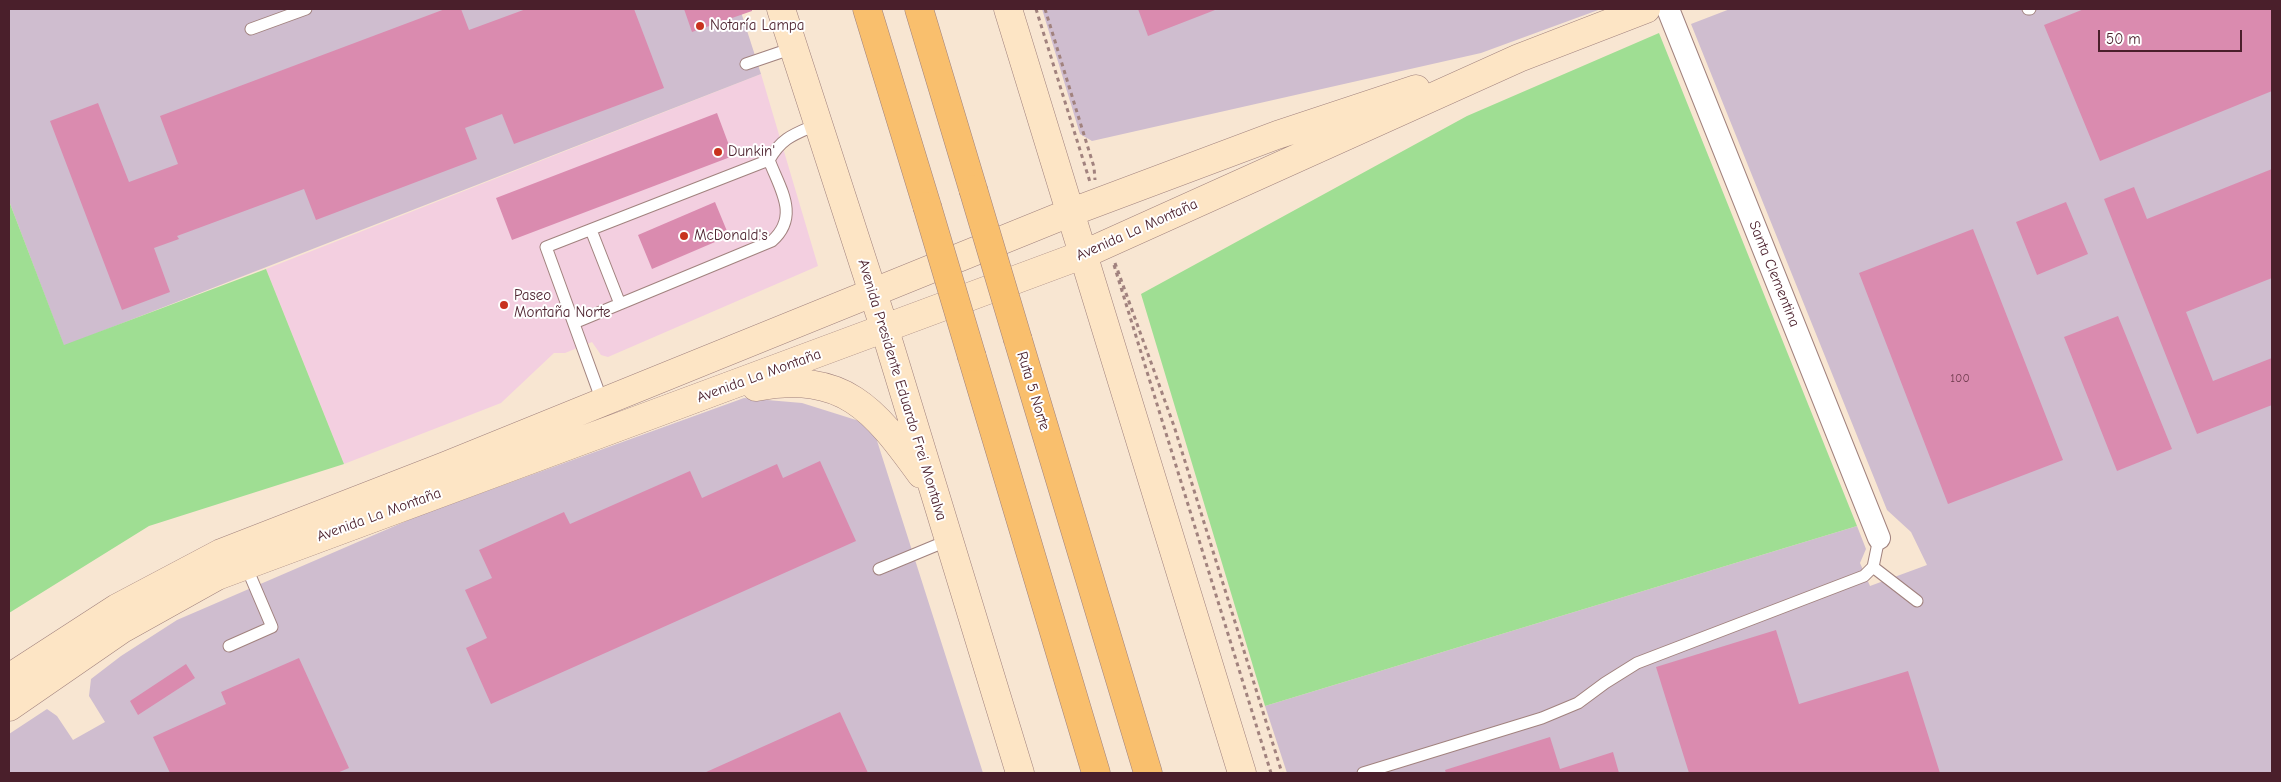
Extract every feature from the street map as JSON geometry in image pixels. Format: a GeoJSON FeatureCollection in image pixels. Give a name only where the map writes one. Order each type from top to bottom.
{"type":"FeatureCollection","features":[{"type":"Feature","properties":{"kind":"highway"},"geometry":{"type":"LineString","coordinates":[[867,9],[1096,773]]}},
{"type":"Feature","properties":{"kind":"highway","name":"Ruta 5 Norte"},"geometry":{"type":"LineString","coordinates":[[919,9],[1148,773]]}},
{"type":"Feature","properties":{"kind":"main road","name":"Avenida Presidente Eduardo Frei Montalva"},"geometry":{"type":"LineString","coordinates":[[781,9],[885,330],[1020,773]]}},
{"type":"Feature","properties":{"kind":"main road"},"geometry":{"type":"LineString","coordinates":[[1008,9],[1242,773]]}},
{"type":"Feature","properties":{"kind":"main road","name":"Avenida La Montaña"},"geometry":{"type":"LineString","coordinates":[[9,707],[122,629],[182,594],[245,564],[885,330],[1082,255],[1519,58],[1646,9]]}},
{"type":"Feature","properties":{"kind":"main road","name":"Avenida La Montaña"},"geometry":{"type":"LineString","coordinates":[[9,678],[117,608],[221,553],[445,466],[1069,213],[1327,117],[1519,58]]}},
{"type":"Feature","properties":{"kind":"main road"},"geometry":{"type":"LineString","coordinates":[[703,396],[780,384],[816,385],[832,389],[872,412],[899,444],[934,493]]}},
{"type":"Feature","properties":{"kind":"street","name":"Santa Clementina"},"geometry":{"type":"LineString","coordinates":[[1668,9],[1879,538]]}},
{"type":"Feature","properties":{"kind":"lane"},"geometry":{"type":"LineString","coordinates":[[251,29],[306,9]]}},
{"type":"Feature","properties":{"kind":"lane"},"geometry":{"type":"LineString","coordinates":[[746,64],[793,48]]}},
{"type":"Feature","properties":{"kind":"lane"},"geometry":{"type":"LineString","coordinates":[[602,401],[546,247],[769,160],[778,144],[786,138],[818,124]]}},
{"type":"Feature","properties":{"kind":"lane"},"geometry":{"type":"LineString","coordinates":[[574,323],[772,241],[780,234],[786,221],[788,210],[769,160]]}},
{"type":"Feature","properties":{"kind":"lane"},"geometry":{"type":"LineString","coordinates":[[591,230],[620,304]]}},
{"type":"Feature","properties":{"kind":"lane"},"geometry":{"type":"LineString","coordinates":[[1363,773],[1542,718],[1578,702],[1637,663],[1854,581],[1864,576],[1873,568],[1879,538]]}},
{"type":"Feature","properties":{"kind":"lane"},"geometry":{"type":"LineString","coordinates":[[880,569],[949,540]]}},
{"type":"Feature","properties":{"kind":"lane"},"geometry":{"type":"LineString","coordinates":[[228,646],[272,627],[245,564]]}},
{"type":"Feature","properties":{"kind":"lane"},"geometry":{"type":"LineString","coordinates":[[1873,568],[1918,602]]}},
{"type":"Feature","properties":{"kind":"path"},"geometry":{"type":"LineString","coordinates":[[1036,9],[1096,203]]}},
{"type":"Feature","properties":{"kind":"path"},"geometry":{"type":"LineString","coordinates":[[1045,9],[1094,167],[1096,203]]}},
{"type":"Feature","properties":{"kind":"path"},"geometry":{"type":"LineString","coordinates":[[1107,244],[1271,773]]}},
{"type":"Feature","properties":{"kind":"path"},"geometry":{"type":"LineString","coordinates":[[1107,244],[1174,426],[1282,773]]}},
{"type":"Feature","properties":{"kind":"shaded area"},"geometry":{"type":"Polygon","coordinates":[[[9,9],[740,9],[761,74],[64,346],[9,201],[9,9]]]}},
{"type":"Feature","properties":{"kind":"shaded area"},"geometry":{"type":"Polygon","coordinates":[[[1042,9],[1601,9],[1481,53],[1092,141],[1080,134],[1042,9]]]}},
{"type":"Feature","properties":{"kind":"shaded area"},"geometry":{"type":"Polygon","coordinates":[[[1730,9],[2272,9],[2272,773],[1287,773],[1265,706],[1857,526],[1866,549],[1860,563],[1870,586],[1927,565],[1911,532],[1887,510],[1691,24],[1730,9]]]}},
{"type":"Feature","properties":{"kind":"shaded area","name":"Paseo Montaña Norte"},"geometry":{"type":"Polygon","coordinates":[[[761,74],[818,266],[608,357],[601,355],[592,342],[565,353],[554,353],[501,403],[344,464],[266,269],[761,74]]]}},
{"type":"Feature","properties":{"kind":"shaded area"},"geometry":{"type":"Polygon","coordinates":[[[744,398],[802,403],[872,425],[983,773],[9,773],[9,734],[47,709],[57,716],[73,740],[105,722],[89,696],[91,679],[121,656],[177,620],[418,516],[744,398]]]}},
{"type":"Feature","properties":{"kind":"green space"},"geometry":{"type":"Polygon","coordinates":[[[1659,33],[1857,526],[1265,706],[1141,294],[1467,116],[1659,33]]]}},
{"type":"Feature","properties":{"kind":"green space"},"geometry":{"type":"Polygon","coordinates":[[[9,201],[64,345],[266,269],[344,464],[149,526],[9,613],[9,201]]]}},
{"type":"Feature","properties":{"kind":"building"},"geometry":{"type":"Polygon","coordinates":[[[445,9],[461,9],[469,30],[526,9],[634,9],[664,88],[514,144],[502,114],[465,128],[477,159],[316,220],[304,189],[177,236],[179,239],[154,248],[170,292],[122,310],[50,121],[98,103],[129,182],[178,164],[160,116],[445,9]]]}},
{"type":"Feature","properties":{"kind":"building","name":"Notaría Lampa"},"geometry":{"type":"Polygon","coordinates":[[[684,9],[752,9],[752,11],[692,32],[684,9]]]}},
{"type":"Feature","properties":{"kind":"building"},"geometry":{"type":"Polygon","coordinates":[[[1138,9],[1215,9],[1215,10],[1148,36],[1138,9]]]}},
{"type":"Feature","properties":{"kind":"building"},"geometry":{"type":"Polygon","coordinates":[[[2084,9],[2272,9],[2272,91],[2100,161],[2044,25],[2084,9]]]}},
{"type":"Feature","properties":{"kind":"building"},"geometry":{"type":"Polygon","coordinates":[[[717,113],[733,156],[512,240],[496,198],[717,113]]]}},
{"type":"Feature","properties":{"kind":"building"},"geometry":{"type":"Polygon","coordinates":[[[2272,169],[2272,278],[2186,312],[2213,381],[2272,358],[2272,405],[2197,434],[2104,199],[2134,187],[2147,219],[2272,169]]]}},
{"type":"Feature","properties":{"kind":"building","name":"McDonald's"},"geometry":{"type":"Polygon","coordinates":[[[715,202],[729,236],[652,269],[638,235],[715,202]]]}},
{"type":"Feature","properties":{"kind":"building"},"geometry":{"type":"Polygon","coordinates":[[[2066,202],[2088,254],[2037,275],[2016,222],[2066,202]]]}},
{"type":"Feature","properties":{"kind":"building"},"geometry":{"type":"Polygon","coordinates":[[[1973,229],[2063,460],[1948,504],[1859,273],[1973,229]]]}},
{"type":"Feature","properties":{"kind":"building"},"geometry":{"type":"Polygon","coordinates":[[[2118,316],[2172,449],[2117,471],[2064,337],[2118,316]]]}},
{"type":"Feature","properties":{"kind":"building"},"geometry":{"type":"Polygon","coordinates":[[[820,461],[856,541],[491,704],[466,648],[487,638],[465,590],[492,578],[479,550],[564,512],[570,524],[690,471],[702,498],[777,464],[783,478],[820,461]]]}},
{"type":"Feature","properties":{"kind":"building"},"geometry":{"type":"Polygon","coordinates":[[[1776,630],[1799,704],[1908,671],[1940,773],[1689,773],[1656,667],[1776,630]]]}},
{"type":"Feature","properties":{"kind":"building"},"geometry":{"type":"Polygon","coordinates":[[[299,658],[349,768],[337,773],[170,773],[153,737],[226,704],[221,692],[299,658]]]}},
{"type":"Feature","properties":{"kind":"building"},"geometry":{"type":"Polygon","coordinates":[[[186,664],[195,678],[138,715],[130,701],[186,664]]]}},
{"type":"Feature","properties":{"kind":"building"},"geometry":{"type":"Polygon","coordinates":[[[840,712],[868,773],[704,773],[840,712]]]}},
{"type":"Feature","properties":{"kind":"building"},"geometry":{"type":"Polygon","coordinates":[[[1550,737],[1560,769],[1613,752],[1619,773],[1446,773],[1445,770],[1550,737]]]}},
{"type":"Feature","properties":{"kind":"place","name":"Notaría Lampa"},"geometry":{"type":"Point","coordinates":[700,26]}},
{"type":"Feature","properties":{"kind":"place","name":"Dunkin'"},"geometry":{"type":"Point","coordinates":[718,152]}},
{"type":"Feature","properties":{"kind":"place","name":"McDonald's"},"geometry":{"type":"Point","coordinates":[684,236]}},
{"type":"Feature","properties":{"kind":"place","name":"Paseo Montaña Norte"},"geometry":{"type":"Point","coordinates":[504,305]}}]}
